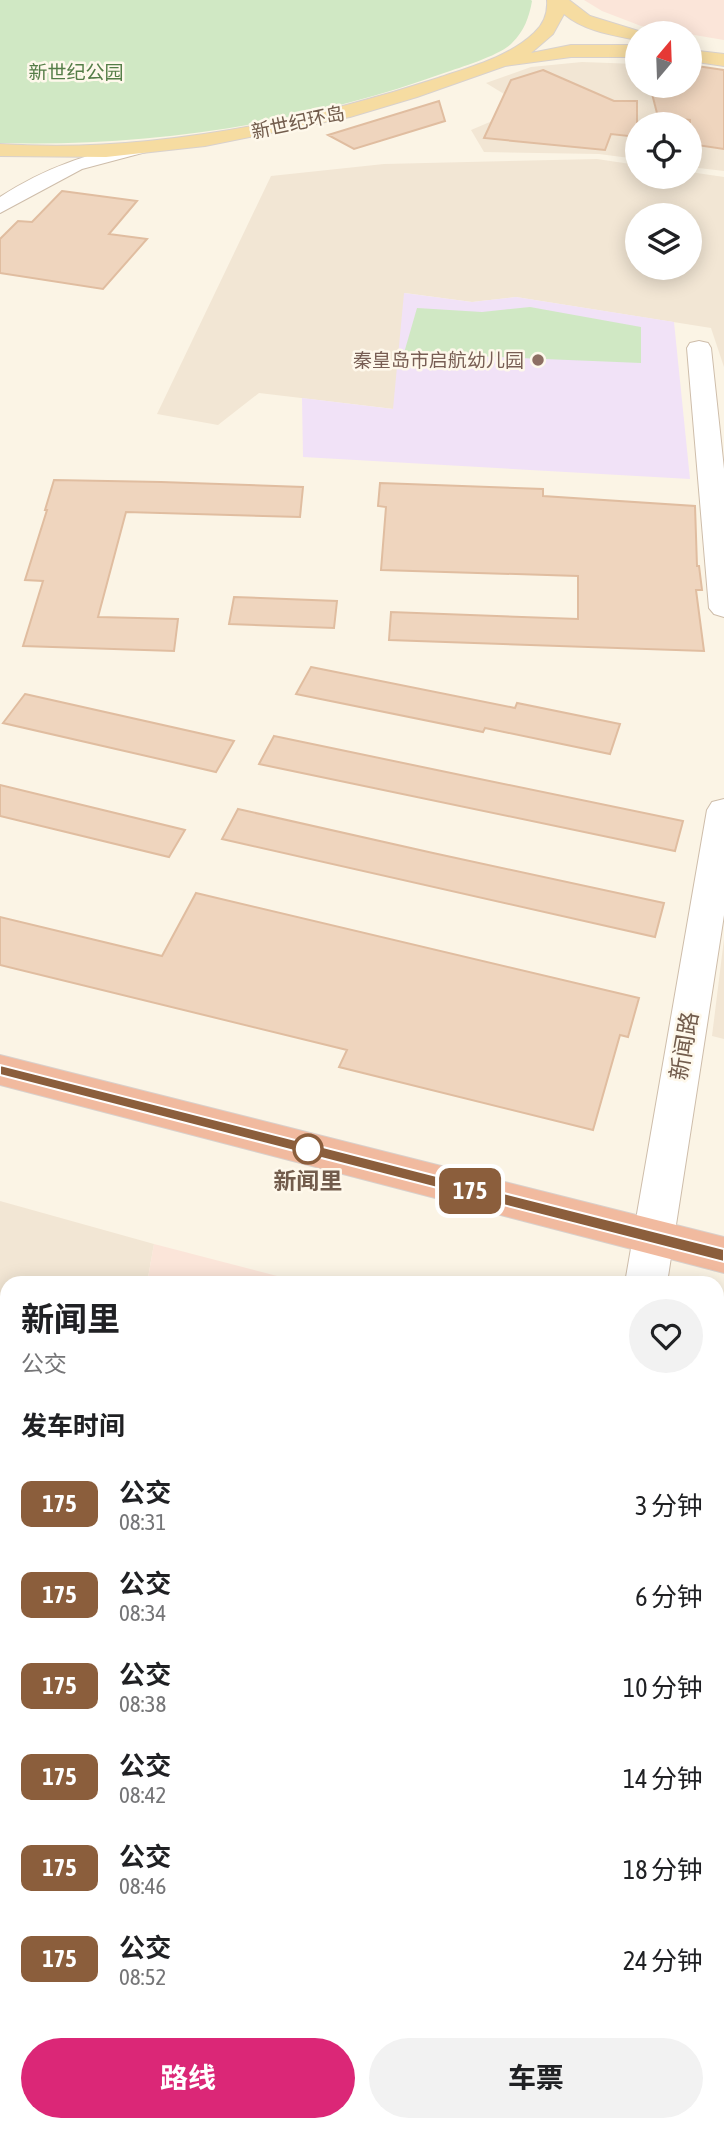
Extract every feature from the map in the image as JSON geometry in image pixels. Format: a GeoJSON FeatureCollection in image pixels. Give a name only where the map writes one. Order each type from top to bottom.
{"type":"FeatureCollection","features":[{"type":"Feature","properties":{"kind":"highway"},"geometry":{"type":"LineString","coordinates":[[0,1070],[724,1255]]}},
{"type":"Feature","properties":{"kind":"main road"},"geometry":{"type":"LineString","coordinates":[[558,0],[578,16],[625,32]]}},
{"type":"Feature","properties":{"kind":"main road","name":"新世纪环岛"},"geometry":{"type":"LineString","coordinates":[[0,150],[70,152],[139,148],[226,137],[360,109],[474,73],[534,43],[552,23],[558,9],[558,0]]}},
{"type":"Feature","properties":{"kind":"main road"},"geometry":{"type":"LineString","coordinates":[[702,46],[724,49]]}},
{"type":"Feature","properties":{"kind":"main road"},"geometry":{"type":"LineString","coordinates":[[474,73],[547,54],[625,51]]}},
{"type":"Feature","properties":{"kind":"main road"},"geometry":{"type":"LineString","coordinates":[[702,57],[724,60]]}},
{"type":"Feature","properties":{"kind":"street"},"geometry":{"type":"LineString","coordinates":[[0,207],[27,189],[75,166],[139,148]]}},
{"type":"Feature","properties":{"kind":"street"},"geometry":{"type":"LineString","coordinates":[[699,348],[724,608]]}},
{"type":"Feature","properties":{"kind":"street","name":"新闻路"},"geometry":{"type":"LineString","coordinates":[[647,1276],[724,810]]}},
{"type":"Feature","properties":{"kind":"shaded area"},"geometry":{"type":"Polygon","coordinates":[[[584,0],[724,0],[724,40],[702,36],[702,21],[628,21],[602,11],[584,0]]]}},
{"type":"Feature","properties":{"kind":"shaded area"},"geometry":{"type":"Polygon","coordinates":[[[582,62],[625,64],[625,98],[653,98],[657,112],[625,112],[625,157],[599,154],[484,152],[471,130],[504,116],[509,97],[486,83],[531,67],[582,62]]]}},
{"type":"Feature","properties":{"kind":"shaded area"},"geometry":{"type":"Polygon","coordinates":[[[702,122],[724,125],[724,171],[702,168],[702,122]]]}},
{"type":"Feature","properties":{"kind":"shaded area"},"geometry":{"type":"Polygon","coordinates":[[[597,159],[625,163],[625,189],[702,189],[702,174],[724,177],[724,367],[711,328],[516,297],[472,302],[405,293],[394,409],[259,393],[218,425],[157,414],[271,176],[384,164],[597,159]]]}},
{"type":"Feature","properties":{"kind":"shaded area","name":"秦皇岛市启航幼儿园"},"geometry":{"type":"Polygon","coordinates":[[[404,293],[472,302],[516,297],[674,322],[690,479],[303,457],[302,398],[393,409],[404,293]]]}},
{"type":"Feature","properties":{"kind":"shaded area"},"geometry":{"type":"Polygon","coordinates":[[[724,939],[724,1039],[712,1036],[724,939]]]}},
{"type":"Feature","properties":{"kind":"shaded area"},"geometry":{"type":"Polygon","coordinates":[[[0,1201],[154,1244],[148,1276],[0,1276],[0,1201]]]}},
{"type":"Feature","properties":{"kind":"shaded area"},"geometry":{"type":"Polygon","coordinates":[[[154,1244],[277,1276],[148,1276],[154,1244]]]}},
{"type":"Feature","properties":{"kind":"green space","name":"新世纪公园"},"geometry":{"type":"Polygon","coordinates":[[[0,0],[532,1],[523,29],[499,52],[391,91],[336,106],[281,119],[169,136],[112,141],[0,143],[0,0]]]}},
{"type":"Feature","properties":{"kind":"green space"},"geometry":{"type":"Polygon","coordinates":[[[530,307],[641,327],[641,363],[404,353],[417,308],[482,312],[530,307]]]}},
{"type":"Feature","properties":{"kind":"building"},"geometry":{"type":"Polygon","coordinates":[[[702,67],[724,70],[724,149],[702,146],[702,112],[657,112],[653,98],[702,98],[702,67]]]}},
{"type":"Feature","properties":{"kind":"building"},"geometry":{"type":"Polygon","coordinates":[[[543,70],[614,101],[637,101],[637,112],[625,112],[625,136],[611,134],[605,150],[484,138],[511,80],[543,70]]]}},
{"type":"Feature","properties":{"kind":"building"},"geometry":{"type":"Polygon","coordinates":[[[439,101],[445,121],[354,149],[328,135],[439,101]]]}},
{"type":"Feature","properties":{"kind":"building"},"geometry":{"type":"Polygon","coordinates":[[[62,191],[137,201],[109,234],[147,239],[103,289],[0,273],[0,239],[18,221],[32,222],[62,191]]]}},
{"type":"Feature","properties":{"kind":"building"},"geometry":{"type":"Polygon","coordinates":[[[54,480],[303,487],[300,517],[126,512],[98,617],[178,619],[174,651],[23,646],[43,581],[25,580],[54,480]]]}},
{"type":"Feature","properties":{"kind":"building"},"geometry":{"type":"Polygon","coordinates":[[[380,483],[543,489],[543,496],[695,506],[697,566],[702,590],[696,590],[704,651],[389,640],[391,612],[578,619],[578,576],[381,570],[386,507],[378,506],[380,483]]]}},
{"type":"Feature","properties":{"kind":"building"},"geometry":{"type":"Polygon","coordinates":[[[234,597],[337,601],[334,628],[229,624],[234,597]]]}},
{"type":"Feature","properties":{"kind":"building"},"geometry":{"type":"Polygon","coordinates":[[[311,667],[515,708],[517,703],[620,724],[610,754],[485,728],[483,732],[296,694],[311,667]]]}},
{"type":"Feature","properties":{"kind":"building"},"geometry":{"type":"Polygon","coordinates":[[[25,694],[234,741],[216,772],[3,723],[25,694]]]}},
{"type":"Feature","properties":{"kind":"building"},"geometry":{"type":"Polygon","coordinates":[[[274,736],[683,821],[675,851],[259,764],[274,736]]]}},
{"type":"Feature","properties":{"kind":"building"},"geometry":{"type":"Polygon","coordinates":[[[0,785],[185,830],[169,857],[0,816],[0,785]]]}},
{"type":"Feature","properties":{"kind":"building"},"geometry":{"type":"Polygon","coordinates":[[[238,809],[664,903],[655,937],[222,839],[238,809]]]}},
{"type":"Feature","properties":{"kind":"building"},"geometry":{"type":"Polygon","coordinates":[[[196,893],[639,998],[628,1037],[620,1035],[593,1130],[339,1067],[347,1050],[0,965],[0,917],[162,956],[196,893]]]}},
{"type":"Feature","properties":{"kind":"bus line","name":"175"},"geometry":{"type":"LineString","coordinates":[[0,1070],[724,1255]]}},
{"type":"Feature","properties":{"kind":"place","name":"秦皇岛市启航幼儿园"},"geometry":{"type":"Point","coordinates":[538,360]}},
{"type":"Feature","properties":{"kind":"place","name":"新闻里"},"geometry":{"type":"Point","coordinates":[308,1149]}}]}
